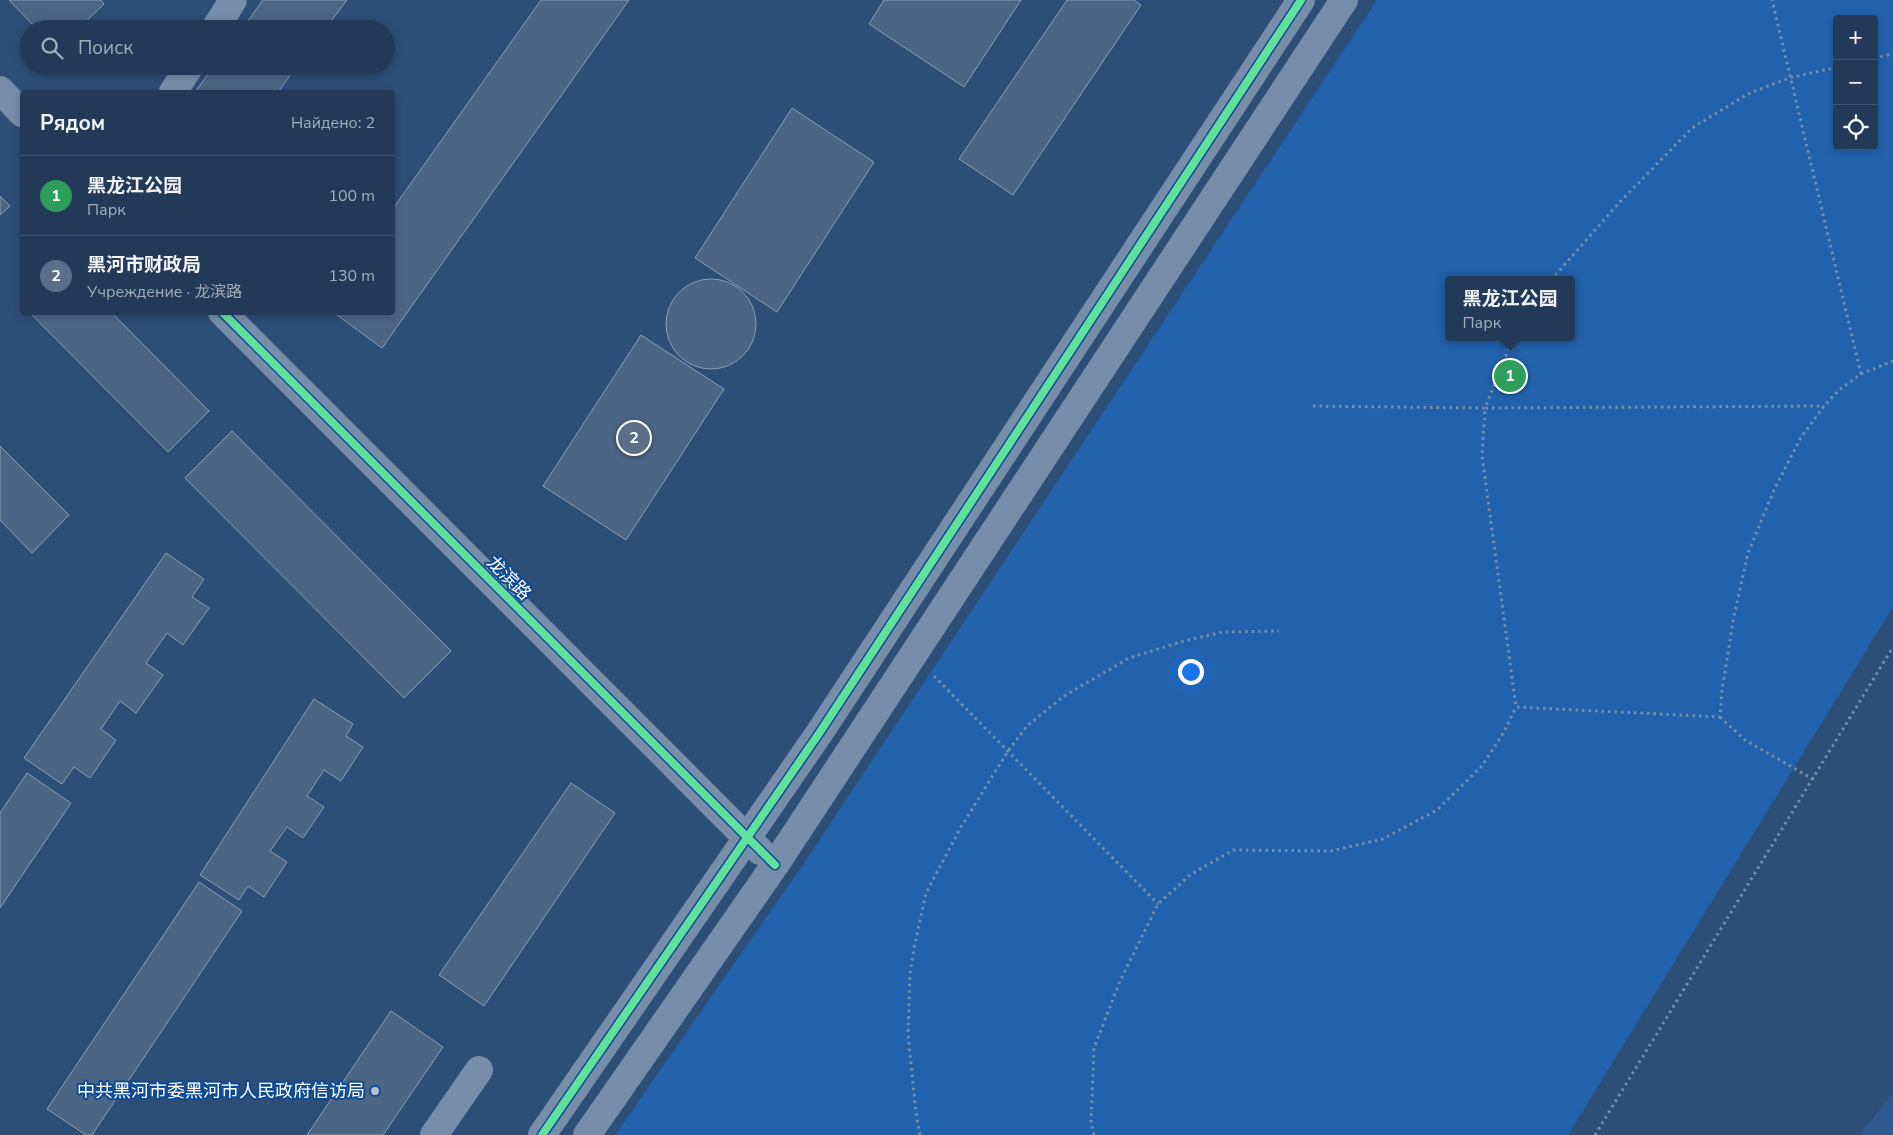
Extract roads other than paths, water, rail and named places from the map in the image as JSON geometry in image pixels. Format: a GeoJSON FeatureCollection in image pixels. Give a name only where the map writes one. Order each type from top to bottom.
{"type":"FeatureCollection","features":[{"type":"Feature","properties":{"kind":"street"},"geometry":{"type":"LineString","coordinates":[[220,20],[233,0]]}},
{"type":"Feature","properties":{"kind":"street"},"geometry":{"type":"LineString","coordinates":[[542,1135],[820,732],[1301,0]]}},
{"type":"Feature","properties":{"kind":"street"},"geometry":{"type":"LineString","coordinates":[[587,1135],[775,866],[1344,0]]}},
{"type":"Feature","properties":{"kind":"street"},"geometry":{"type":"LineString","coordinates":[[174,90],[184,75]]}},
{"type":"Feature","properties":{"kind":"street"},"geometry":{"type":"LineString","coordinates":[[0,90],[20,111]]}},
{"type":"Feature","properties":{"kind":"street","name":"龙滨路"},"geometry":{"type":"LineString","coordinates":[[225,315],[775,866]]}},
{"type":"Feature","properties":{"kind":"street"},"geometry":{"type":"LineString","coordinates":[[434,1135],[478,1070]]}},
{"type":"Feature","properties":{"kind":"place","name":"黑龙江公园"},"geometry":{"type":"Point","coordinates":[1510,376]}},
{"type":"Feature","properties":{"kind":"place","name":"黑河市财政局"},"geometry":{"type":"Point","coordinates":[634,438]}},
{"type":"Feature","properties":{"kind":"place","name":"中共黑河市委黑河市人民政府信访局"},"geometry":{"type":"Point","coordinates":[375,1091]}}]}
